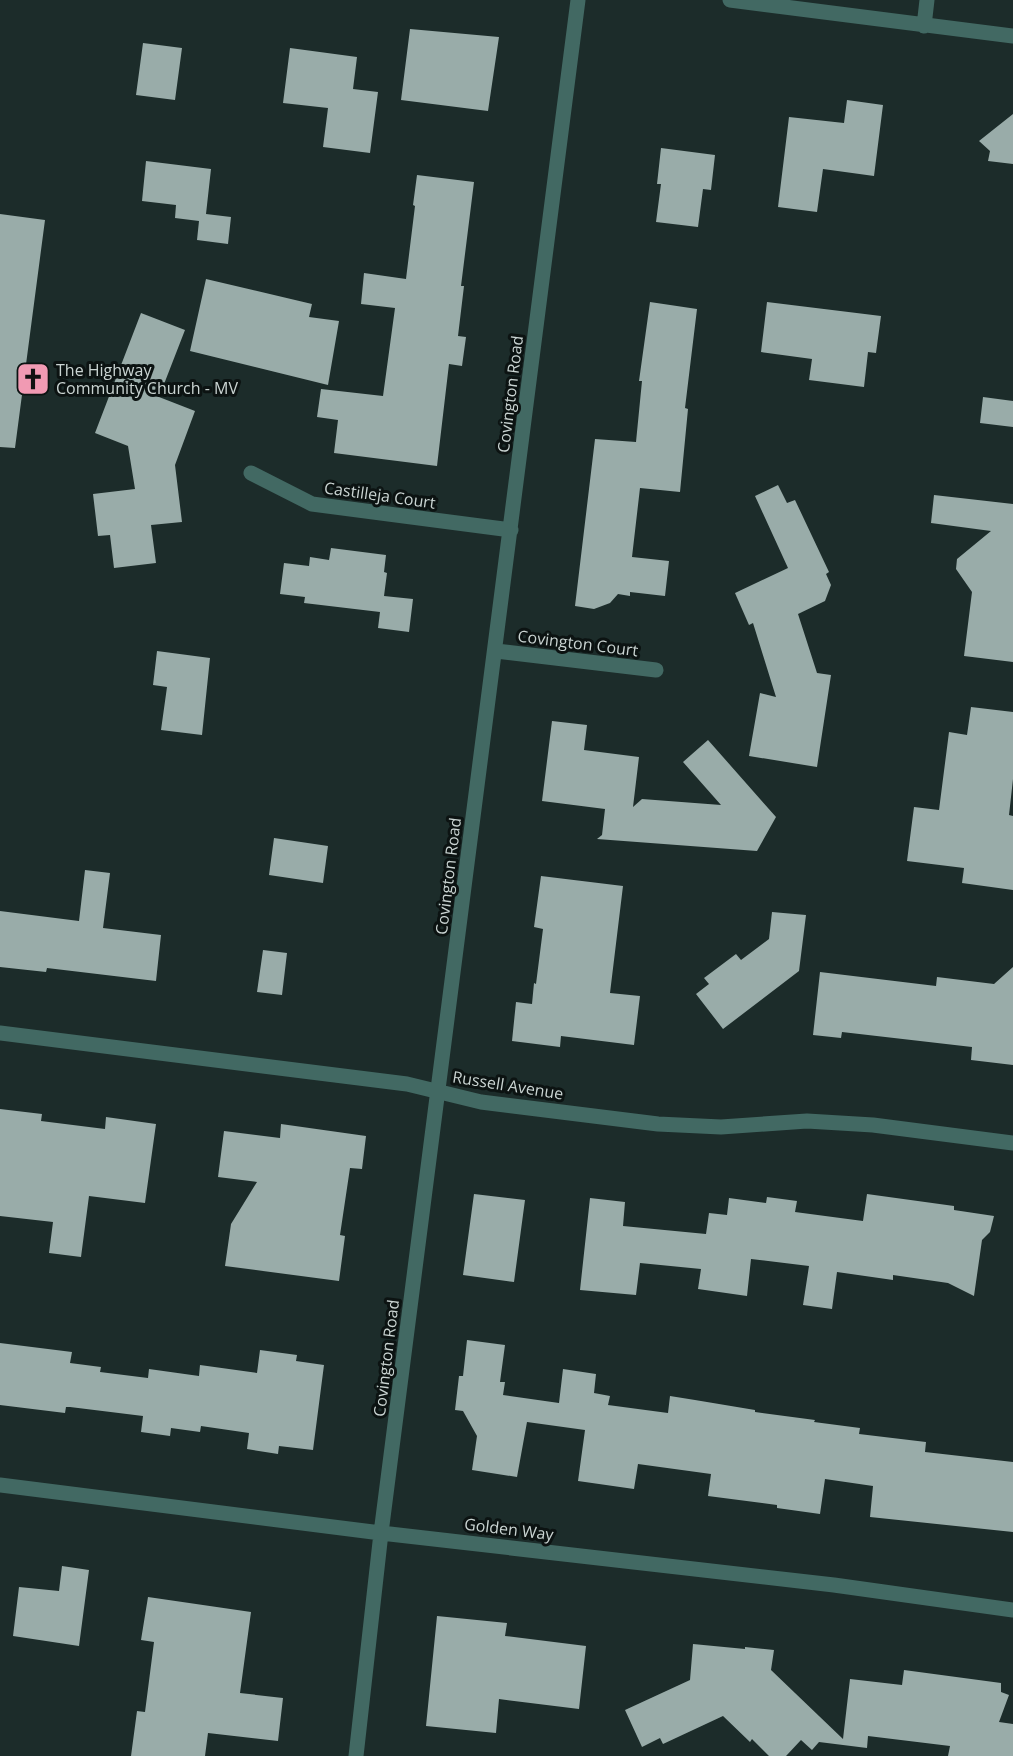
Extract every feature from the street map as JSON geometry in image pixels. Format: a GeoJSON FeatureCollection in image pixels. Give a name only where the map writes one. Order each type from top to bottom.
{"type":"FeatureCollection","features":[{"type":"Feature","properties":{"kind":"street","name":"Covington Road"},"geometry":{"type":"LineString","coordinates":[[356,1756],[381,1533],[578,0]]}},
{"type":"Feature","properties":{"kind":"street"},"geometry":{"type":"LineString","coordinates":[[730,0],[1013,36]]}},
{"type":"Feature","properties":{"kind":"street"},"geometry":{"type":"LineString","coordinates":[[924,26],[927,0]]}},
{"type":"Feature","properties":{"kind":"street","name":"Castilleja Court"},"geometry":{"type":"LineString","coordinates":[[251,473],[312,504],[511,530]]}},
{"type":"Feature","properties":{"kind":"street","name":"Covington Court"},"geometry":{"type":"LineString","coordinates":[[496,651],[656,670]]}},
{"type":"Feature","properties":{"kind":"street","name":"Russell Avenue"},"geometry":{"type":"LineString","coordinates":[[0,1033],[408,1084],[481,1102],[658,1125],[721,1127],[807,1121],[873,1125],[1013,1143]]}},
{"type":"Feature","properties":{"kind":"street","name":"Golden Way"},"geometry":{"type":"LineString","coordinates":[[0,1485],[381,1533],[834,1585],[1013,1610]]}},
{"type":"Feature","properties":{"kind":"building"},"geometry":{"type":"Polygon","coordinates":[[[410,29],[499,37],[488,111],[401,100],[410,29]]]}},
{"type":"Feature","properties":{"kind":"building"},"geometry":{"type":"Polygon","coordinates":[[[143,43],[182,48],[175,100],[136,95],[143,43]]]}},
{"type":"Feature","properties":{"kind":"building"},"geometry":{"type":"Polygon","coordinates":[[[290,48],[357,57],[353,89],[378,92],[370,153],[323,147],[328,108],[283,103],[290,48]]]}},
{"type":"Feature","properties":{"kind":"building"},"geometry":{"type":"Polygon","coordinates":[[[847,100],[883,105],[874,176],[823,169],[817,212],[778,207],[789,117],[844,123],[847,100]]]}},
{"type":"Feature","properties":{"kind":"building"},"geometry":{"type":"Polygon","coordinates":[[[1013,114],[1013,164],[988,161],[990,151],[979,141],[1013,114]]]}},
{"type":"Feature","properties":{"kind":"building"},"geometry":{"type":"Polygon","coordinates":[[[661,148],[715,155],[711,190],[703,189],[698,227],[656,222],[661,184],[657,184],[661,148]]]}},
{"type":"Feature","properties":{"kind":"building"},"geometry":{"type":"Polygon","coordinates":[[[146,161],[211,169],[206,214],[231,217],[228,244],[197,240],[199,221],[175,218],[176,205],[142,201],[146,161]]]}},
{"type":"Feature","properties":{"kind":"building"},"geometry":{"type":"Polygon","coordinates":[[[417,175],[474,182],[461,286],[464,286],[458,336],[466,337],[462,366],[449,364],[437,466],[334,453],[338,420],[317,417],[321,389],[383,396],[395,308],[361,304],[364,273],[406,279],[417,175]]]}},
{"type":"Feature","properties":{"kind":"building"},"geometry":{"type":"Polygon","coordinates":[[[0,214],[45,220],[15,448],[0,447],[0,214]]]}},
{"type":"Feature","properties":{"kind":"building"},"geometry":{"type":"Polygon","coordinates":[[[206,279],[312,304],[309,317],[339,321],[328,385],[190,351],[206,279]]]}},
{"type":"Feature","properties":{"kind":"building"},"geometry":{"type":"Polygon","coordinates":[[[650,302],[697,309],[685,408],[688,409],[680,492],[640,488],[632,557],[669,561],[665,596],[630,592],[630,596],[618,594],[610,603],[594,609],[575,606],[595,439],[636,442],[642,381],[639,381],[650,302]]]}},
{"type":"Feature","properties":{"kind":"building"},"geometry":{"type":"Polygon","coordinates":[[[767,302],[881,316],[876,353],[868,352],[864,387],[809,380],[812,359],[761,352],[767,302]]]}},
{"type":"Feature","properties":{"kind":"building"},"geometry":{"type":"Polygon","coordinates":[[[141,313],[185,330],[159,397],[195,411],[175,465],[182,522],[151,525],[156,563],[114,568],[110,535],[98,536],[93,494],[135,489],[128,446],[95,433],[141,313]]]}},
{"type":"Feature","properties":{"kind":"building"},"geometry":{"type":"Polygon","coordinates":[[[983,397],[1013,401],[1013,427],[980,423],[983,397]]]}},
{"type":"Feature","properties":{"kind":"building"},"geometry":{"type":"Polygon","coordinates":[[[778,485],[787,503],[795,500],[829,572],[826,574],[831,585],[825,601],[798,614],[817,673],[831,675],[817,767],[749,756],[760,693],[776,697],[753,623],[749,625],[735,593],[788,568],[755,496],[778,485]]]}},
{"type":"Feature","properties":{"kind":"building"},"geometry":{"type":"Polygon","coordinates":[[[934,495],[1013,504],[1013,662],[964,656],[972,592],[956,569],[957,559],[991,531],[931,523],[934,495]]]}},
{"type":"Feature","properties":{"kind":"building"},"geometry":{"type":"Polygon","coordinates":[[[331,548],[386,555],[384,572],[387,573],[384,596],[413,599],[409,632],[378,628],[380,612],[304,603],[305,597],[280,594],[284,563],[309,566],[310,557],[329,560],[331,548]]]}},
{"type":"Feature","properties":{"kind":"building"},"geometry":{"type":"Polygon","coordinates":[[[157,651],[210,658],[202,735],[161,730],[167,687],[153,685],[157,651]]]}},
{"type":"Feature","properties":{"kind":"building"},"geometry":{"type":"Polygon","coordinates":[[[971,707],[1013,712],[1013,779],[1009,815],[1013,816],[1013,890],[962,883],[964,868],[907,861],[914,807],[939,810],[949,732],[967,735],[971,707]]]}},
{"type":"Feature","properties":{"kind":"building"},"geometry":{"type":"Polygon","coordinates":[[[552,721],[587,725],[584,750],[639,757],[633,807],[642,799],[721,805],[683,762],[708,740],[776,817],[757,851],[597,839],[602,835],[605,809],[542,801],[552,721]]]}},
{"type":"Feature","properties":{"kind":"building"},"geometry":{"type":"Polygon","coordinates":[[[274,838],[328,846],[323,883],[269,875],[274,838]]]}},
{"type":"Feature","properties":{"kind":"building"},"geometry":{"type":"Polygon","coordinates":[[[85,870],[110,873],[103,928],[161,935],[156,981],[47,968],[46,972],[0,967],[0,911],[79,921],[85,870]]]}},
{"type":"Feature","properties":{"kind":"building"},"geometry":{"type":"Polygon","coordinates":[[[541,876],[623,886],[610,993],[640,996],[634,1045],[561,1036],[560,1047],[512,1041],[516,1002],[532,1004],[534,983],[536,984],[543,929],[534,927],[541,876]]]}},
{"type":"Feature","properties":{"kind":"building"},"geometry":{"type":"Polygon","coordinates":[[[772,912],[806,915],[799,971],[723,1029],[696,994],[709,984],[704,978],[736,954],[741,960],[769,939],[772,912]]]}},
{"type":"Feature","properties":{"kind":"building"},"geometry":{"type":"Polygon","coordinates":[[[263,950],[287,953],[282,995],[257,992],[263,950]]]}},
{"type":"Feature","properties":{"kind":"building"},"geometry":{"type":"Polygon","coordinates":[[[1013,967],[1013,1065],[971,1060],[972,1047],[842,1032],[841,1038],[813,1035],[820,972],[936,986],[937,977],[994,984],[1013,967]]]}},
{"type":"Feature","properties":{"kind":"building"},"geometry":{"type":"Polygon","coordinates":[[[0,1109],[42,1114],[41,1121],[105,1129],[106,1117],[156,1124],[145,1203],[89,1196],[81,1257],[49,1253],[53,1222],[0,1216],[0,1109]]]}},
{"type":"Feature","properties":{"kind":"building"},"geometry":{"type":"Polygon","coordinates":[[[281,1124],[366,1136],[362,1169],[350,1168],[340,1235],[345,1236],[339,1281],[225,1266],[231,1224],[257,1182],[218,1177],[224,1131],[280,1138],[281,1124]]]}},
{"type":"Feature","properties":{"kind":"building"},"geometry":{"type":"Polygon","coordinates":[[[474,1194],[525,1200],[514,1282],[463,1275],[474,1194]]]}},
{"type":"Feature","properties":{"kind":"building"},"geometry":{"type":"Polygon","coordinates":[[[867,1194],[954,1206],[954,1210],[994,1216],[990,1232],[982,1240],[974,1296],[948,1283],[893,1275],[893,1280],[837,1272],[832,1309],[803,1305],[809,1266],[751,1259],[747,1296],[698,1289],[701,1269],[640,1263],[636,1295],[580,1290],[590,1198],[625,1202],[623,1226],[706,1234],[709,1213],[727,1215],[729,1198],[766,1203],[767,1197],[797,1201],[795,1212],[863,1221],[867,1194]]]}},
{"type":"Feature","properties":{"kind":"building"},"geometry":{"type":"Polygon","coordinates":[[[467,1340],[505,1345],[500,1382],[505,1382],[503,1395],[559,1403],[563,1369],[596,1374],[594,1393],[610,1396],[608,1405],[668,1413],[670,1396],[860,1428],[859,1434],[926,1442],[925,1452],[1013,1462],[1013,1532],[870,1517],[873,1486],[825,1479],[820,1514],[777,1508],[777,1505],[708,1496],[711,1474],[638,1464],[634,1489],[578,1481],[585,1430],[527,1422],[517,1477],[472,1470],[477,1436],[463,1411],[455,1410],[459,1376],[463,1376],[467,1340]]]}},
{"type":"Feature","properties":{"kind":"building"},"geometry":{"type":"Polygon","coordinates":[[[0,1343],[72,1352],[70,1363],[101,1367],[100,1372],[148,1378],[149,1369],[199,1376],[200,1365],[257,1373],[260,1350],[297,1355],[296,1361],[324,1365],[313,1450],[279,1446],[278,1454],[247,1449],[249,1433],[201,1426],[200,1432],[171,1428],[170,1436],[141,1432],[143,1416],[70,1407],[66,1407],[65,1413],[0,1405],[0,1343]]]}},
{"type":"Feature","properties":{"kind":"building"},"geometry":{"type":"Polygon","coordinates":[[[62,1566],[89,1570],[79,1646],[13,1636],[19,1587],[59,1591],[62,1566]]]}},
{"type":"Feature","properties":{"kind":"building"},"geometry":{"type":"Polygon","coordinates":[[[148,1597],[251,1612],[240,1693],[283,1698],[278,1741],[208,1733],[205,1756],[131,1756],[137,1711],[145,1712],[154,1642],[141,1640],[148,1597]]]}},
{"type":"Feature","properties":{"kind":"building"},"geometry":{"type":"Polygon","coordinates":[[[437,1616],[507,1623],[505,1636],[586,1646],[579,1709],[499,1699],[496,1733],[426,1726],[437,1616]]]}},
{"type":"Feature","properties":{"kind":"building"},"geometry":{"type":"Polygon","coordinates":[[[693,1644],[774,1650],[771,1670],[843,1739],[850,1679],[902,1685],[904,1670],[1001,1683],[1001,1692],[1009,1695],[999,1722],[1013,1724],[1013,1756],[948,1756],[950,1746],[868,1736],[867,1748],[819,1742],[812,1750],[801,1740],[786,1756],[769,1756],[752,1739],[750,1742],[723,1716],[663,1744],[660,1738],[642,1747],[625,1710],[690,1680],[693,1644]]]}},
{"type":"Feature","properties":{"kind":"place","name":"The Highway Community Church - MV"},"geometry":{"type":"Point","coordinates":[33,379]}}]}
